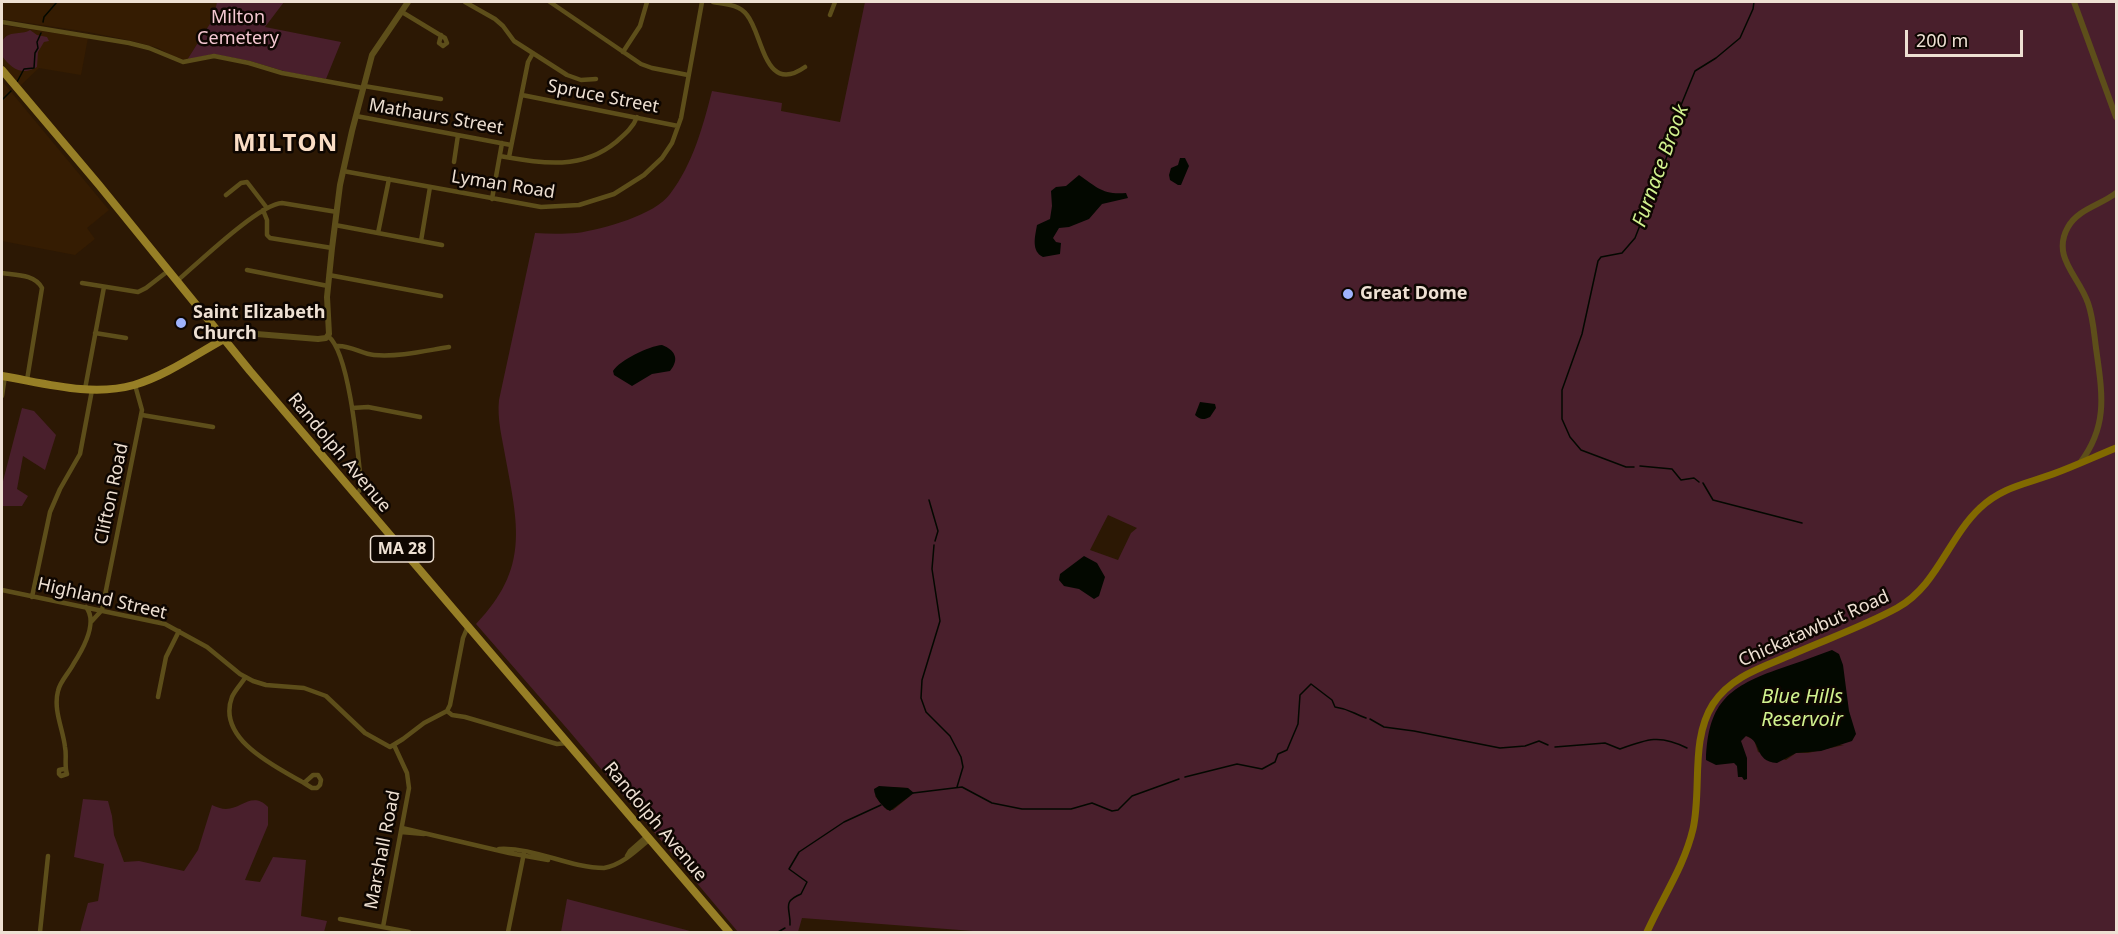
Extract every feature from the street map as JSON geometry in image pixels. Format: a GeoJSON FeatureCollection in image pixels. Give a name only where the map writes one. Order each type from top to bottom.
{"type":"FeatureCollection","features":[{"type":"Feature","properties":{"kind":"main road","name":"Randolph Avenue"},"geometry":{"type":"LineString","coordinates":[[2,70],[355,495],[729,933]]}},
{"type":"Feature","properties":{"kind":"main road"},"geometry":{"type":"LineString","coordinates":[[3,376],[89,389],[135,385],[224,339]]}},
{"type":"Feature","properties":{"kind":"main road","name":"Chickatawbut Road"},"geometry":{"type":"LineString","coordinates":[[1647,933],[1677,875],[1691,836],[1697,805],[1703,728],[1710,710],[1720,695],[1734,682],[1751,672],[1903,605],[1924,586],[1960,530],[1991,498],[2015,485],[2051,475],[2116,448]]}},
{"type":"Feature","properties":{"kind":"street"},"geometry":{"type":"LineString","coordinates":[[224,339],[231,334],[240,333],[316,339],[324,339],[328,336],[330,331],[327,306],[332,248],[343,171],[356,116],[374,52],[408,2]]}},
{"type":"Feature","properties":{"kind":"street"},"geometry":{"type":"LineString","coordinates":[[465,2],[498,21],[512,39],[574,79],[596,79]]}},
{"type":"Feature","properties":{"kind":"street"},"geometry":{"type":"LineString","coordinates":[[550,2],[649,67],[688,75]]}},
{"type":"Feature","properties":{"kind":"street"},"geometry":{"type":"LineString","coordinates":[[623,52],[640,26],[646,2]]}},
{"type":"Feature","properties":{"kind":"street","name":"Lyman Road"},"geometry":{"type":"LineString","coordinates":[[343,171],[537,206],[579,206],[605,198],[635,182],[658,162],[672,143],[678,126],[702,2]]}},
{"type":"Feature","properties":{"kind":"street"},"geometry":{"type":"LineString","coordinates":[[712,2],[734,6],[746,13],[765,57],[773,68],[790,74],[797,73],[805,67]]}},
{"type":"Feature","properties":{"kind":"street"},"geometry":{"type":"LineString","coordinates":[[830,15],[835,2]]}},
{"type":"Feature","properties":{"kind":"street"},"geometry":{"type":"LineString","coordinates":[[2074,2],[2116,117]]}},
{"type":"Feature","properties":{"kind":"street"},"geometry":{"type":"LineString","coordinates":[[402,12],[441,35]]}},
{"type":"Feature","properties":{"kind":"street"},"geometry":{"type":"LineString","coordinates":[[2,22],[129,43],[149,48],[183,62],[216,56],[286,74],[441,99]]}},
{"type":"Feature","properties":{"kind":"street"},"geometry":{"type":"LineString","coordinates":[[509,157],[528,62],[532,53]]}},
{"type":"Feature","properties":{"kind":"street","name":"Spruce Street"},"geometry":{"type":"LineString","coordinates":[[522,95],[678,126]]}},
{"type":"Feature","properties":{"kind":"street","name":"Mathaurs Street"},"geometry":{"type":"LineString","coordinates":[[356,116],[511,145]]}},
{"type":"Feature","properties":{"kind":"street"},"geometry":{"type":"LineString","coordinates":[[500,156],[553,164],[586,159],[613,145],[629,130],[637,117]]}},
{"type":"Feature","properties":{"kind":"street"},"geometry":{"type":"LineString","coordinates":[[454,162],[458,135]]}},
{"type":"Feature","properties":{"kind":"street"},"geometry":{"type":"LineString","coordinates":[[492,199],[502,143]]}},
{"type":"Feature","properties":{"kind":"street"},"geometry":{"type":"LineString","coordinates":[[378,233],[389,179]]}},
{"type":"Feature","properties":{"kind":"street"},"geometry":{"type":"LineString","coordinates":[[226,195],[241,183],[247,182],[265,209],[267,233],[270,238],[332,248]]}},
{"type":"Feature","properties":{"kind":"street"},"geometry":{"type":"LineString","coordinates":[[421,241],[430,187]]}},
{"type":"Feature","properties":{"kind":"street"},"geometry":{"type":"LineString","coordinates":[[2080,463],[2099,425],[2103,396],[2090,308],[2084,292],[2066,264],[2063,242],[2068,227],[2077,216],[2116,193]]}},
{"type":"Feature","properties":{"kind":"street"},"geometry":{"type":"LineString","coordinates":[[177,282],[274,204],[282,203],[337,212]]}},
{"type":"Feature","properties":{"kind":"street"},"geometry":{"type":"LineString","coordinates":[[335,225],[442,245]]}},
{"type":"Feature","properties":{"kind":"street"},"geometry":{"type":"LineString","coordinates":[[247,270],[328,286]]}},
{"type":"Feature","properties":{"kind":"street"},"geometry":{"type":"LineString","coordinates":[[82,283],[138,292],[168,271]]}},
{"type":"Feature","properties":{"kind":"street"},"geometry":{"type":"LineString","coordinates":[[2,273],[29,278],[39,283],[42,288],[27,380]]}},
{"type":"Feature","properties":{"kind":"street"},"geometry":{"type":"LineString","coordinates":[[329,275],[441,296]]}},
{"type":"Feature","properties":{"kind":"street"},"geometry":{"type":"LineString","coordinates":[[32,597],[51,509],[80,456],[95,333],[104,287]]}},
{"type":"Feature","properties":{"kind":"street"},"geometry":{"type":"LineString","coordinates":[[95,333],[126,338]]}},
{"type":"Feature","properties":{"kind":"street"},"geometry":{"type":"LineString","coordinates":[[328,336],[337,346],[352,408],[361,484],[360,490],[355,495]]}},
{"type":"Feature","properties":{"kind":"street"},"geometry":{"type":"LineString","coordinates":[[337,346],[369,354],[390,356],[449,347]]}},
{"type":"Feature","properties":{"kind":"street"},"geometry":{"type":"LineString","coordinates":[[2,396],[3,376]]}},
{"type":"Feature","properties":{"kind":"street","name":"Clifton Road"},"geometry":{"type":"LineString","coordinates":[[102,610],[142,415],[142,403],[135,385]]}},
{"type":"Feature","properties":{"kind":"street"},"geometry":{"type":"LineString","coordinates":[[352,408],[368,407],[420,417]]}},
{"type":"Feature","properties":{"kind":"street"},"geometry":{"type":"LineString","coordinates":[[142,415],[213,427]]}},
{"type":"Feature","properties":{"kind":"street","name":"Highland Street"},"geometry":{"type":"LineString","coordinates":[[2,590],[153,621],[179,631],[210,649],[246,678],[261,684],[304,688],[323,694],[365,733],[378,741],[391,743],[394,746]]}},
{"type":"Feature","properties":{"kind":"street"},"geometry":{"type":"LineString","coordinates":[[64,768],[66,753],[58,715],[57,692],[75,663],[86,639],[91,622],[90,613],[86,607]]}},
{"type":"Feature","properties":{"kind":"street"},"geometry":{"type":"LineString","coordinates":[[91,622],[102,610]]}},
{"type":"Feature","properties":{"kind":"street"},"geometry":{"type":"LineString","coordinates":[[394,746],[424,723],[447,711],[468,626]]}},
{"type":"Feature","properties":{"kind":"street"},"geometry":{"type":"LineString","coordinates":[[158,697],[167,653],[179,631]]}},
{"type":"Feature","properties":{"kind":"street"},"geometry":{"type":"LineString","coordinates":[[246,678],[235,692],[231,702],[230,716],[234,730],[257,755],[304,783],[311,787],[317,788],[321,784],[321,779],[317,775],[310,776],[304,783]]}},
{"type":"Feature","properties":{"kind":"street"},"geometry":{"type":"LineString","coordinates":[[447,711],[450,714],[556,744],[563,745],[568,742]]}},
{"type":"Feature","properties":{"kind":"street","name":"Marshall Road"},"geometry":{"type":"LineString","coordinates":[[383,927],[409,782],[406,770],[394,746]]}},
{"type":"Feature","properties":{"kind":"street"},"geometry":{"type":"LineString","coordinates":[[402,830],[601,868],[613,866],[648,838]]}},
{"type":"Feature","properties":{"kind":"street"},"geometry":{"type":"LineString","coordinates":[[508,933],[524,854]]}},
{"type":"Feature","properties":{"kind":"street"},"geometry":{"type":"LineString","coordinates":[[40,933],[48,856]]}},
{"type":"Feature","properties":{"kind":"street"},"geometry":{"type":"LineString","coordinates":[[340,919],[409,933]]}},
{"type":"Feature","properties":{"kind":"shaded area"},"geometry":{"type":"Polygon","coordinates":[[[2,2],[217,2],[213,19],[187,60],[174,57],[158,48],[128,40],[2,19],[2,2]]]}},
{"type":"Feature","properties":{"kind":"shaded area"},"geometry":{"type":"Polygon","coordinates":[[[2,25],[88,38],[81,75],[39,68],[20,86],[2,64],[2,25]]]}},
{"type":"Feature","properties":{"kind":"shaded area"},"geometry":{"type":"Polygon","coordinates":[[[2,81],[109,210],[87,228],[95,239],[75,255],[2,241],[2,81]]]}},
{"type":"Feature","properties":{"kind":"green space","name":"Milton Cemetery"},"geometry":{"type":"Polygon","coordinates":[[[217,2],[284,2],[265,27],[341,42],[326,79],[213,54],[187,60],[213,19],[217,2]]]}},
{"type":"Feature","properties":{"kind":"green space"},"geometry":{"type":"Polygon","coordinates":[[[865,2],[2116,2],[2116,932],[986,932],[802,918],[798,932],[738,932],[476,624],[493,604],[505,584],[516,545],[514,503],[500,428],[499,400],[535,233],[577,233],[600,228],[641,215],[663,202],[678,182],[691,157],[712,91],[782,103],[781,111],[840,122],[865,2]],[[1108,515],[1090,550],[1118,560],[1131,533],[1137,528],[1108,515]],[[1746,736],[1754,740],[1758,752],[1786,760],[1796,753],[1808,753],[1844,745],[1746,736]],[[888,787],[875,796],[887,810],[893,810],[910,796],[908,788],[888,787]]]}},
{"type":"Feature","properties":{"kind":"green space"},"geometry":{"type":"Polygon","coordinates":[[[30,30],[37,35],[47,37],[49,41],[44,42],[38,52],[37,67],[22,71],[14,68],[2,56],[2,42],[8,35],[30,30]]]}},
{"type":"Feature","properties":{"kind":"green space"},"geometry":{"type":"Polygon","coordinates":[[[22,408],[34,411],[56,435],[45,470],[23,456],[17,489],[28,496],[22,506],[2,506],[2,485],[22,408]]]}},
{"type":"Feature","properties":{"kind":"green space"},"geometry":{"type":"Polygon","coordinates":[[[83,799],[108,801],[114,835],[124,862],[139,861],[184,871],[198,850],[212,805],[226,809],[252,801],[262,802],[268,807],[268,825],[245,880],[260,882],[273,857],[306,860],[301,916],[327,921],[324,932],[80,932],[88,903],[98,901],[104,864],[74,857],[83,799]]]}},
{"type":"Feature","properties":{"kind":"green space"},"geometry":{"type":"Polygon","coordinates":[[[567,899],[694,932],[561,932],[567,899]]]}},
{"type":"Feature","properties":{"kind":"water"},"geometry":{"type":"Polygon","coordinates":[[[1180,158],[1185,158],[1189,166],[1181,185],[1178,185],[1170,180],[1169,175],[1171,168],[1178,165],[1180,158]]]}},
{"type":"Feature","properties":{"kind":"water"},"geometry":{"type":"Polygon","coordinates":[[[1079,175],[1100,189],[1111,193],[1126,193],[1128,198],[1102,204],[1089,219],[1069,227],[1059,228],[1053,238],[1056,242],[1061,243],[1060,254],[1043,257],[1035,247],[1035,234],[1037,225],[1050,219],[1051,191],[1056,187],[1066,186],[1079,175]]]}},
{"type":"Feature","properties":{"kind":"water"},"geometry":{"type":"Polygon","coordinates":[[[662,345],[675,355],[675,363],[670,371],[652,374],[632,386],[614,375],[613,371],[628,358],[662,345]]]}},
{"type":"Feature","properties":{"kind":"water"},"geometry":{"type":"Polygon","coordinates":[[[1200,402],[1215,404],[1216,408],[1206,419],[1195,415],[1200,402]]]}},
{"type":"Feature","properties":{"kind":"water"},"geometry":{"type":"Polygon","coordinates":[[[1084,556],[1097,563],[1105,577],[1099,596],[1094,599],[1079,589],[1064,586],[1059,580],[1060,574],[1084,556]]]}},
{"type":"Feature","properties":{"kind":"water","name":"Blue Hills Reservoir"},"geometry":{"type":"Polygon","coordinates":[[[1832,650],[1839,654],[1843,665],[1849,711],[1856,734],[1852,741],[1821,751],[1796,753],[1777,763],[1764,759],[1755,742],[1746,736],[1741,741],[1747,758],[1747,779],[1744,780],[1738,777],[1737,766],[1734,763],[1716,765],[1706,760],[1711,725],[1723,701],[1732,692],[1759,677],[1832,650]]]}},
{"type":"Feature","properties":{"kind":"water"},"geometry":{"type":"Polygon","coordinates":[[[879,786],[908,788],[914,793],[890,811],[882,805],[876,795],[874,789],[879,786]]]}},
{"type":"Feature","properties":{"kind":"waterway"},"geometry":{"type":"LineString","coordinates":[[43,22],[44,17],[57,2]]}},
{"type":"Feature","properties":{"kind":"waterway","name":"Furnace Brook"},"geometry":{"type":"LineString","coordinates":[[1634,467],[1626,467],[1581,450],[1570,437],[1562,419],[1562,390],[1582,334],[1598,261],[1601,257],[1622,253],[1635,238],[1671,146],[1679,110],[1695,71],[1716,58],[1740,38],[1754,2]]}},
{"type":"Feature","properties":{"kind":"waterway"},"geometry":{"type":"LineString","coordinates":[[17,82],[24,69],[34,68],[37,42],[41,33]]}},
{"type":"Feature","properties":{"kind":"waterway"},"geometry":{"type":"LineString","coordinates":[[2,100],[11,91]]}},
{"type":"Feature","properties":{"kind":"waterway","name":"Furnace Brook"},"geometry":{"type":"LineString","coordinates":[[1640,466],[1672,469],[1681,480],[1694,478],[1699,482]]}},
{"type":"Feature","properties":{"kind":"waterway","name":"Furnace Brook"},"geometry":{"type":"LineString","coordinates":[[1703,483],[1713,500],[1802,523]]}},
{"type":"Feature","properties":{"kind":"waterway"},"geometry":{"type":"LineString","coordinates":[[929,500],[938,531],[935,541]]}},
{"type":"Feature","properties":{"kind":"waterway"},"geometry":{"type":"LineString","coordinates":[[934,545],[932,569],[940,621],[922,680],[921,698],[926,712],[950,736],[961,757],[963,767],[957,787]]}},
{"type":"Feature","properties":{"kind":"waterway"},"geometry":{"type":"LineString","coordinates":[[1185,777],[1237,764],[1262,769],[1275,762],[1278,754],[1287,750],[1298,724],[1300,695],[1311,684],[1332,700],[1335,707],[1366,718]]}},
{"type":"Feature","properties":{"kind":"waterway"},"geometry":{"type":"LineString","coordinates":[[1370,719],[1384,727],[1500,748],[1525,746],[1539,741],[1548,745]]}},
{"type":"Feature","properties":{"kind":"waterway"},"geometry":{"type":"LineString","coordinates":[[1555,747],[1605,743],[1620,749],[1654,739],[1669,741],[1687,748]]}},
{"type":"Feature","properties":{"kind":"waterway"},"geometry":{"type":"LineString","coordinates":[[913,793],[962,787],[992,803],[1022,809],[1071,809],[1092,803],[1112,811],[1118,810],[1132,796],[1179,779]]}},
{"type":"Feature","properties":{"kind":"waterway"},"geometry":{"type":"LineString","coordinates":[[790,925],[789,903],[801,894],[807,882],[789,869],[799,852],[844,822],[881,805]]}},
{"type":"Feature","properties":{"kind":"waterway"},"geometry":{"type":"LineString","coordinates":[[778,932],[785,928]]}},
{"type":"Feature","properties":{"kind":"place","name":"Great Dome"},"geometry":{"type":"Point","coordinates":[1348,294]}},
{"type":"Feature","properties":{"kind":"place","name":"Saint Elizabeth Church"},"geometry":{"type":"Point","coordinates":[181,323]}},
{"type":"Feature","properties":{"kind":"district","name":"MILTON"},"geometry":{"type":"Point","coordinates":[286,144]}}]}
